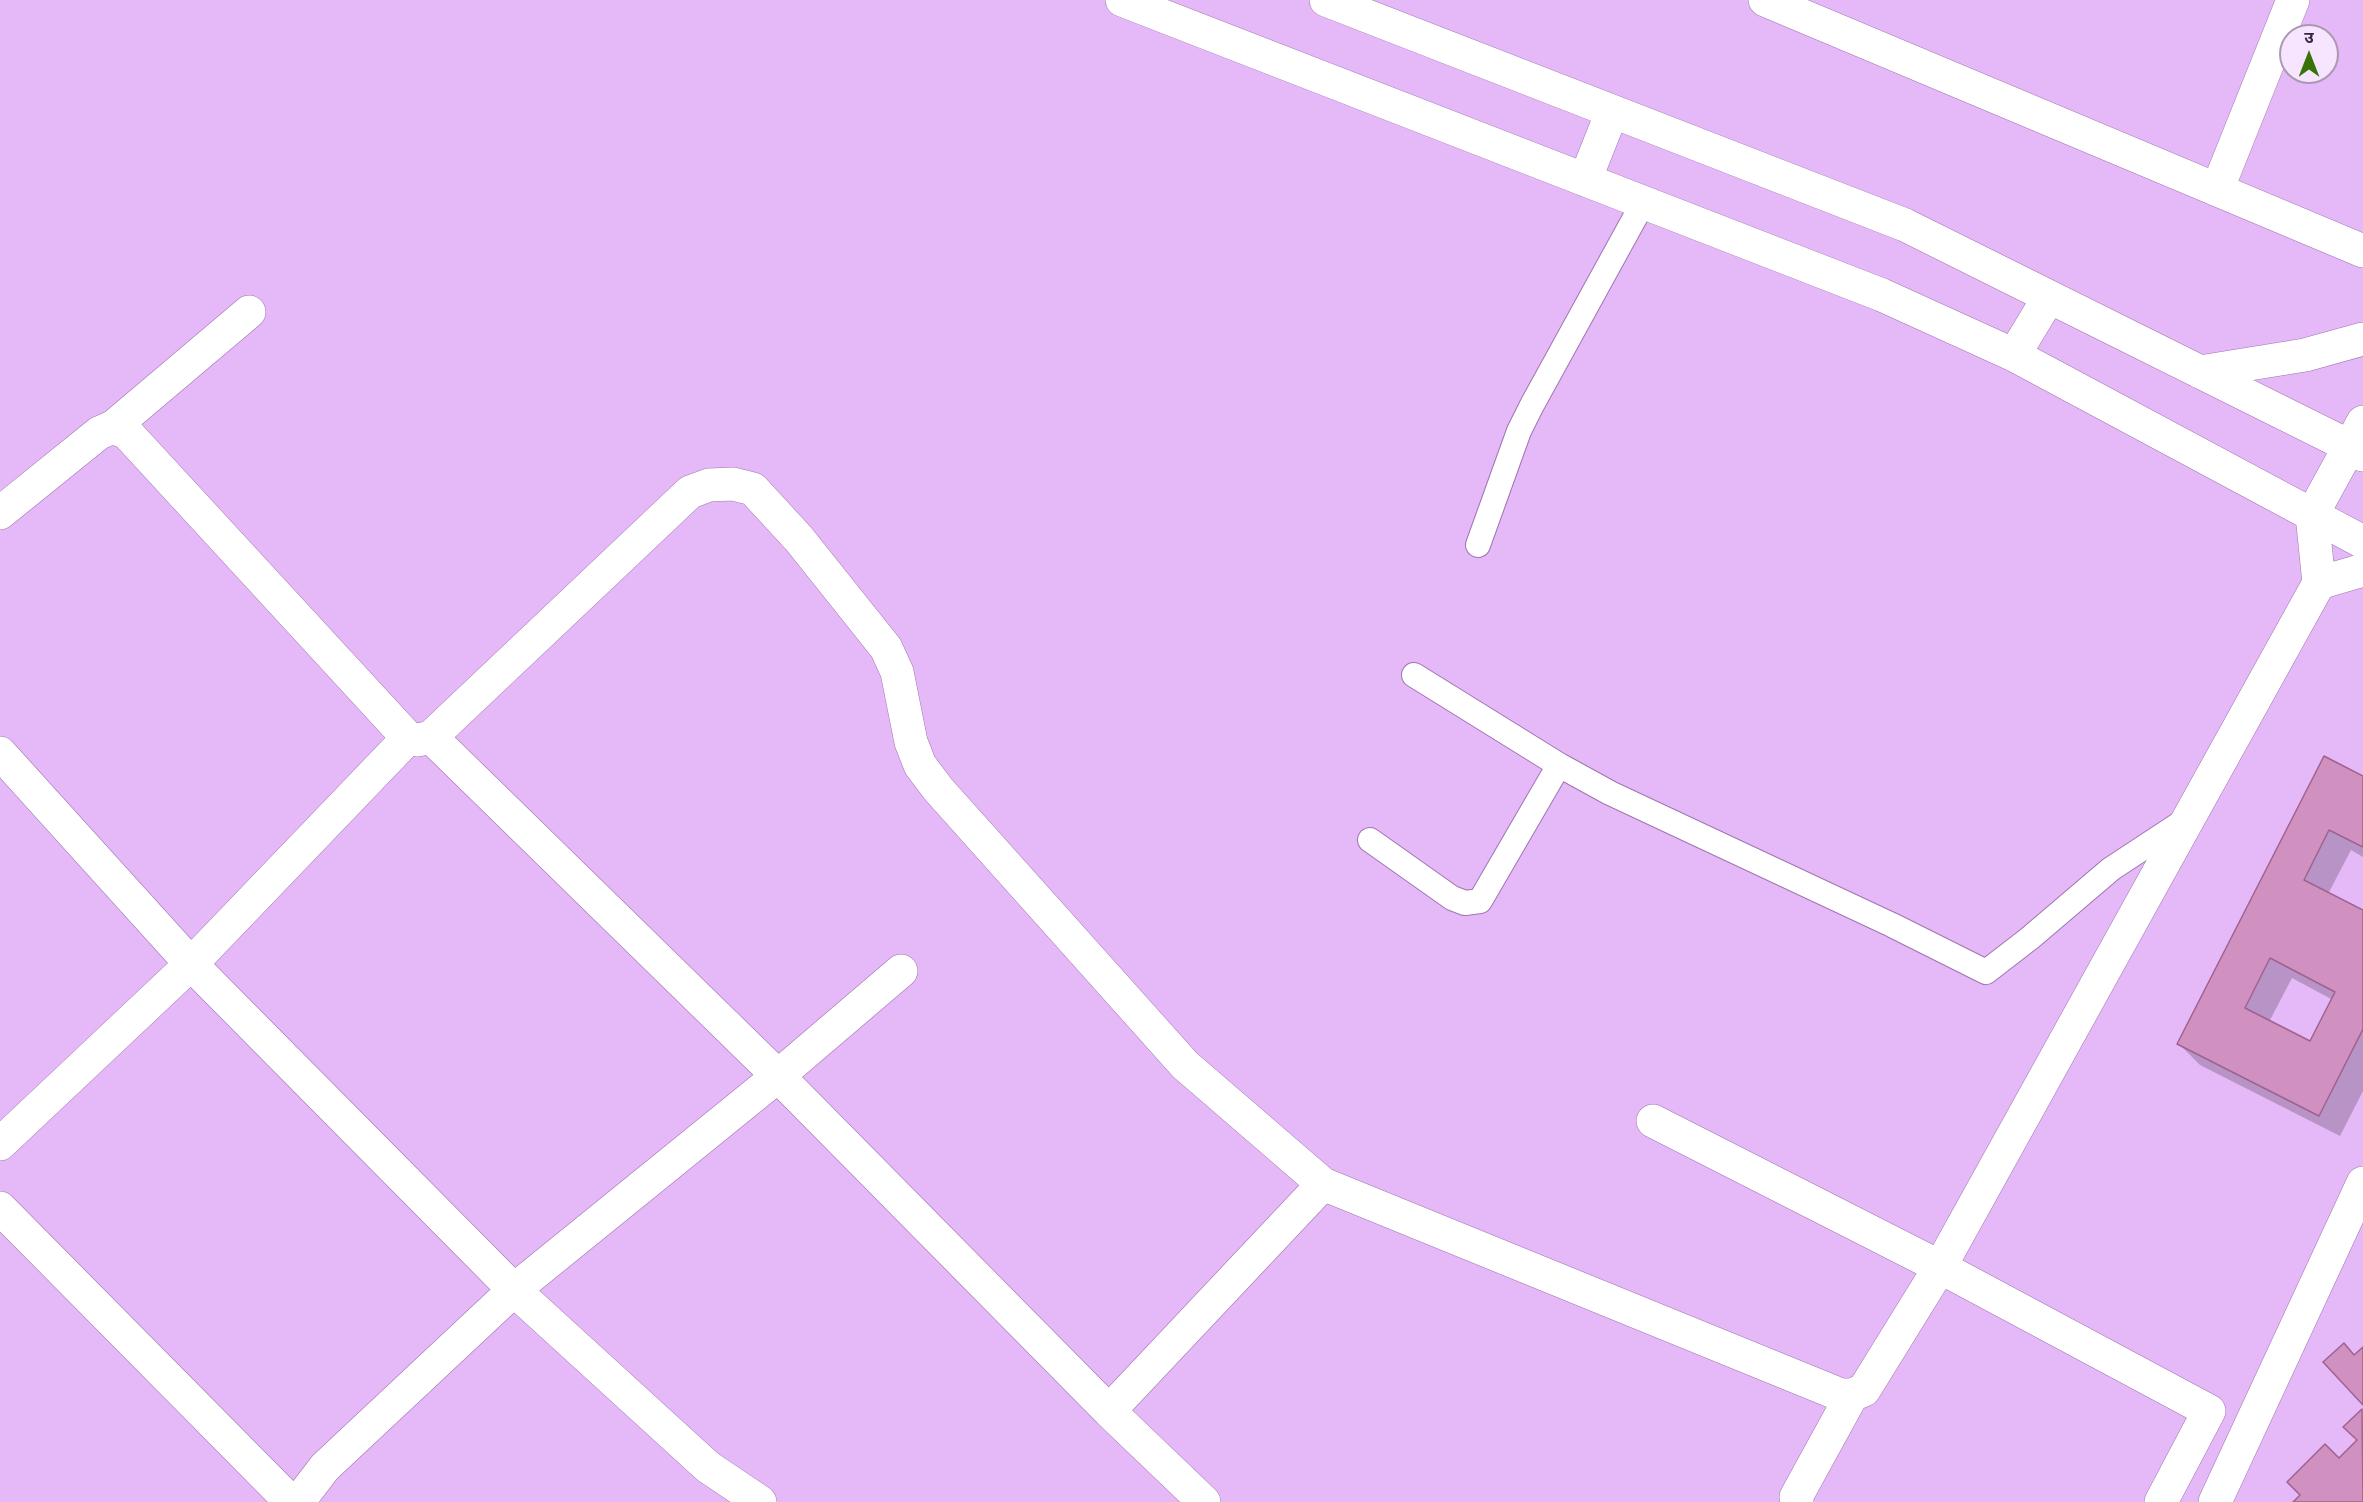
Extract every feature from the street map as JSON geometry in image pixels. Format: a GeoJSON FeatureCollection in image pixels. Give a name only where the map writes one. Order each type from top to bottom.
{"type":"FeatureCollection","features":[{"type":"Feature","properties":{"kind":"street"},"geometry":{"type":"LineString","coordinates":[[1122,0],[1882,296],[2014,355],[2363,542]]}},
{"type":"Feature","properties":{"kind":"street"},"geometry":{"type":"LineString","coordinates":[[0,1144],[190,964],[420,737],[690,492],[709,485],[733,484],[753,489],[799,539],[886,648],[897,672],[911,742],[920,765],[938,789],[1185,1065],[1323,1184],[1841,1395],[1852,1395],[1864,1390],[1940,1267],[2319,583],[2312,515],[2358,441],[2200,372],[1905,225],[1326,0]]}},
{"type":"Feature","properties":{"kind":"street"},"geometry":{"type":"LineString","coordinates":[[1765,0],[2363,251]]}},
{"type":"Feature","properties":{"kind":"street"},"geometry":{"type":"LineString","coordinates":[[2217,190],[2293,0]]}},
{"type":"Feature","properties":{"kind":"street"},"geometry":{"type":"LineString","coordinates":[[1585,180],[1612,112]]}},
{"type":"Feature","properties":{"kind":"street"},"geometry":{"type":"LineString","coordinates":[[2014,355],[2049,297]]}},
{"type":"Feature","properties":{"kind":"street"},"geometry":{"type":"LineString","coordinates":[[0,513],[99,433],[113,428],[249,312]]}},
{"type":"Feature","properties":{"kind":"street"},"geometry":{"type":"LineString","coordinates":[[2200,372],[2305,356],[2363,339]]}},
{"type":"Feature","properties":{"kind":"street"},"geometry":{"type":"LineString","coordinates":[[113,428],[127,433],[420,737],[778,1076],[1109,1412],[1204,1502]]}},
{"type":"Feature","properties":{"kind":"street"},"geometry":{"type":"LineString","coordinates":[[2319,583],[2363,570]]}},
{"type":"Feature","properties":{"kind":"street"},"geometry":{"type":"LineString","coordinates":[[0,753],[190,964],[514,1290],[708,1467],[760,1502]]}},
{"type":"Feature","properties":{"kind":"street"},"geometry":{"type":"LineString","coordinates":[[298,1502],[325,1467],[514,1290],[778,1076],[901,971]]}},
{"type":"Feature","properties":{"kind":"street"},"geometry":{"type":"LineString","coordinates":[[1653,1121],[1940,1267],[2208,1412],[2161,1502]]}},
{"type":"Feature","properties":{"kind":"street"},"geometry":{"type":"LineString","coordinates":[[1109,1412],[1323,1184]]}},
{"type":"Feature","properties":{"kind":"street"},"geometry":{"type":"LineString","coordinates":[[2215,1502],[2363,1184]]}},
{"type":"Feature","properties":{"kind":"street"},"geometry":{"type":"LineString","coordinates":[[0,1208],[291,1502]]}},
{"type":"Feature","properties":{"kind":"street"},"geometry":{"type":"LineString","coordinates":[[1797,1502],[1796,1497],[1852,1395]]}},
{"type":"Feature","properties":{"kind":"lane"},"geometry":{"type":"LineString","coordinates":[[1478,545],[1520,431],[1532,405],[1643,202]]}},
{"type":"Feature","properties":{"kind":"lane"},"geometry":{"type":"LineString","coordinates":[[1414,675],[1559,765],[1610,793],[1892,925],[1986,972],[2031,938],[2111,869],[2189,818]]}},
{"type":"Feature","properties":{"kind":"lane"},"geometry":{"type":"LineString","coordinates":[[1370,840],[1452,898],[1465,903],[1480,901],[1559,765]]}},
{"type":"Feature","properties":{"kind":"building"},"geometry":{"type":"Polygon","coordinates":[[[2324,756],[2363,776],[2363,847],[2329,830],[2304,880],[2363,910],[2363,1029],[2319,1116],[2177,1044],[2324,756]],[[2270,958],[2245,1008],[2310,1041],[2335,992],[2270,958]]]}},
{"type":"Feature","properties":{"kind":"building"},"geometry":{"type":"Polygon","coordinates":[[[2344,1343],[2354,1355],[2363,1347],[2363,1405],[2323,1362],[2344,1343]]]}},
{"type":"Feature","properties":{"kind":"building"},"geometry":{"type":"Polygon","coordinates":[[[2362,1409],[2363,1502],[2293,1502],[2300,1495],[2287,1482],[2325,1444],[2339,1458],[2357,1440],[2343,1427],[2362,1409]]]}}]}
